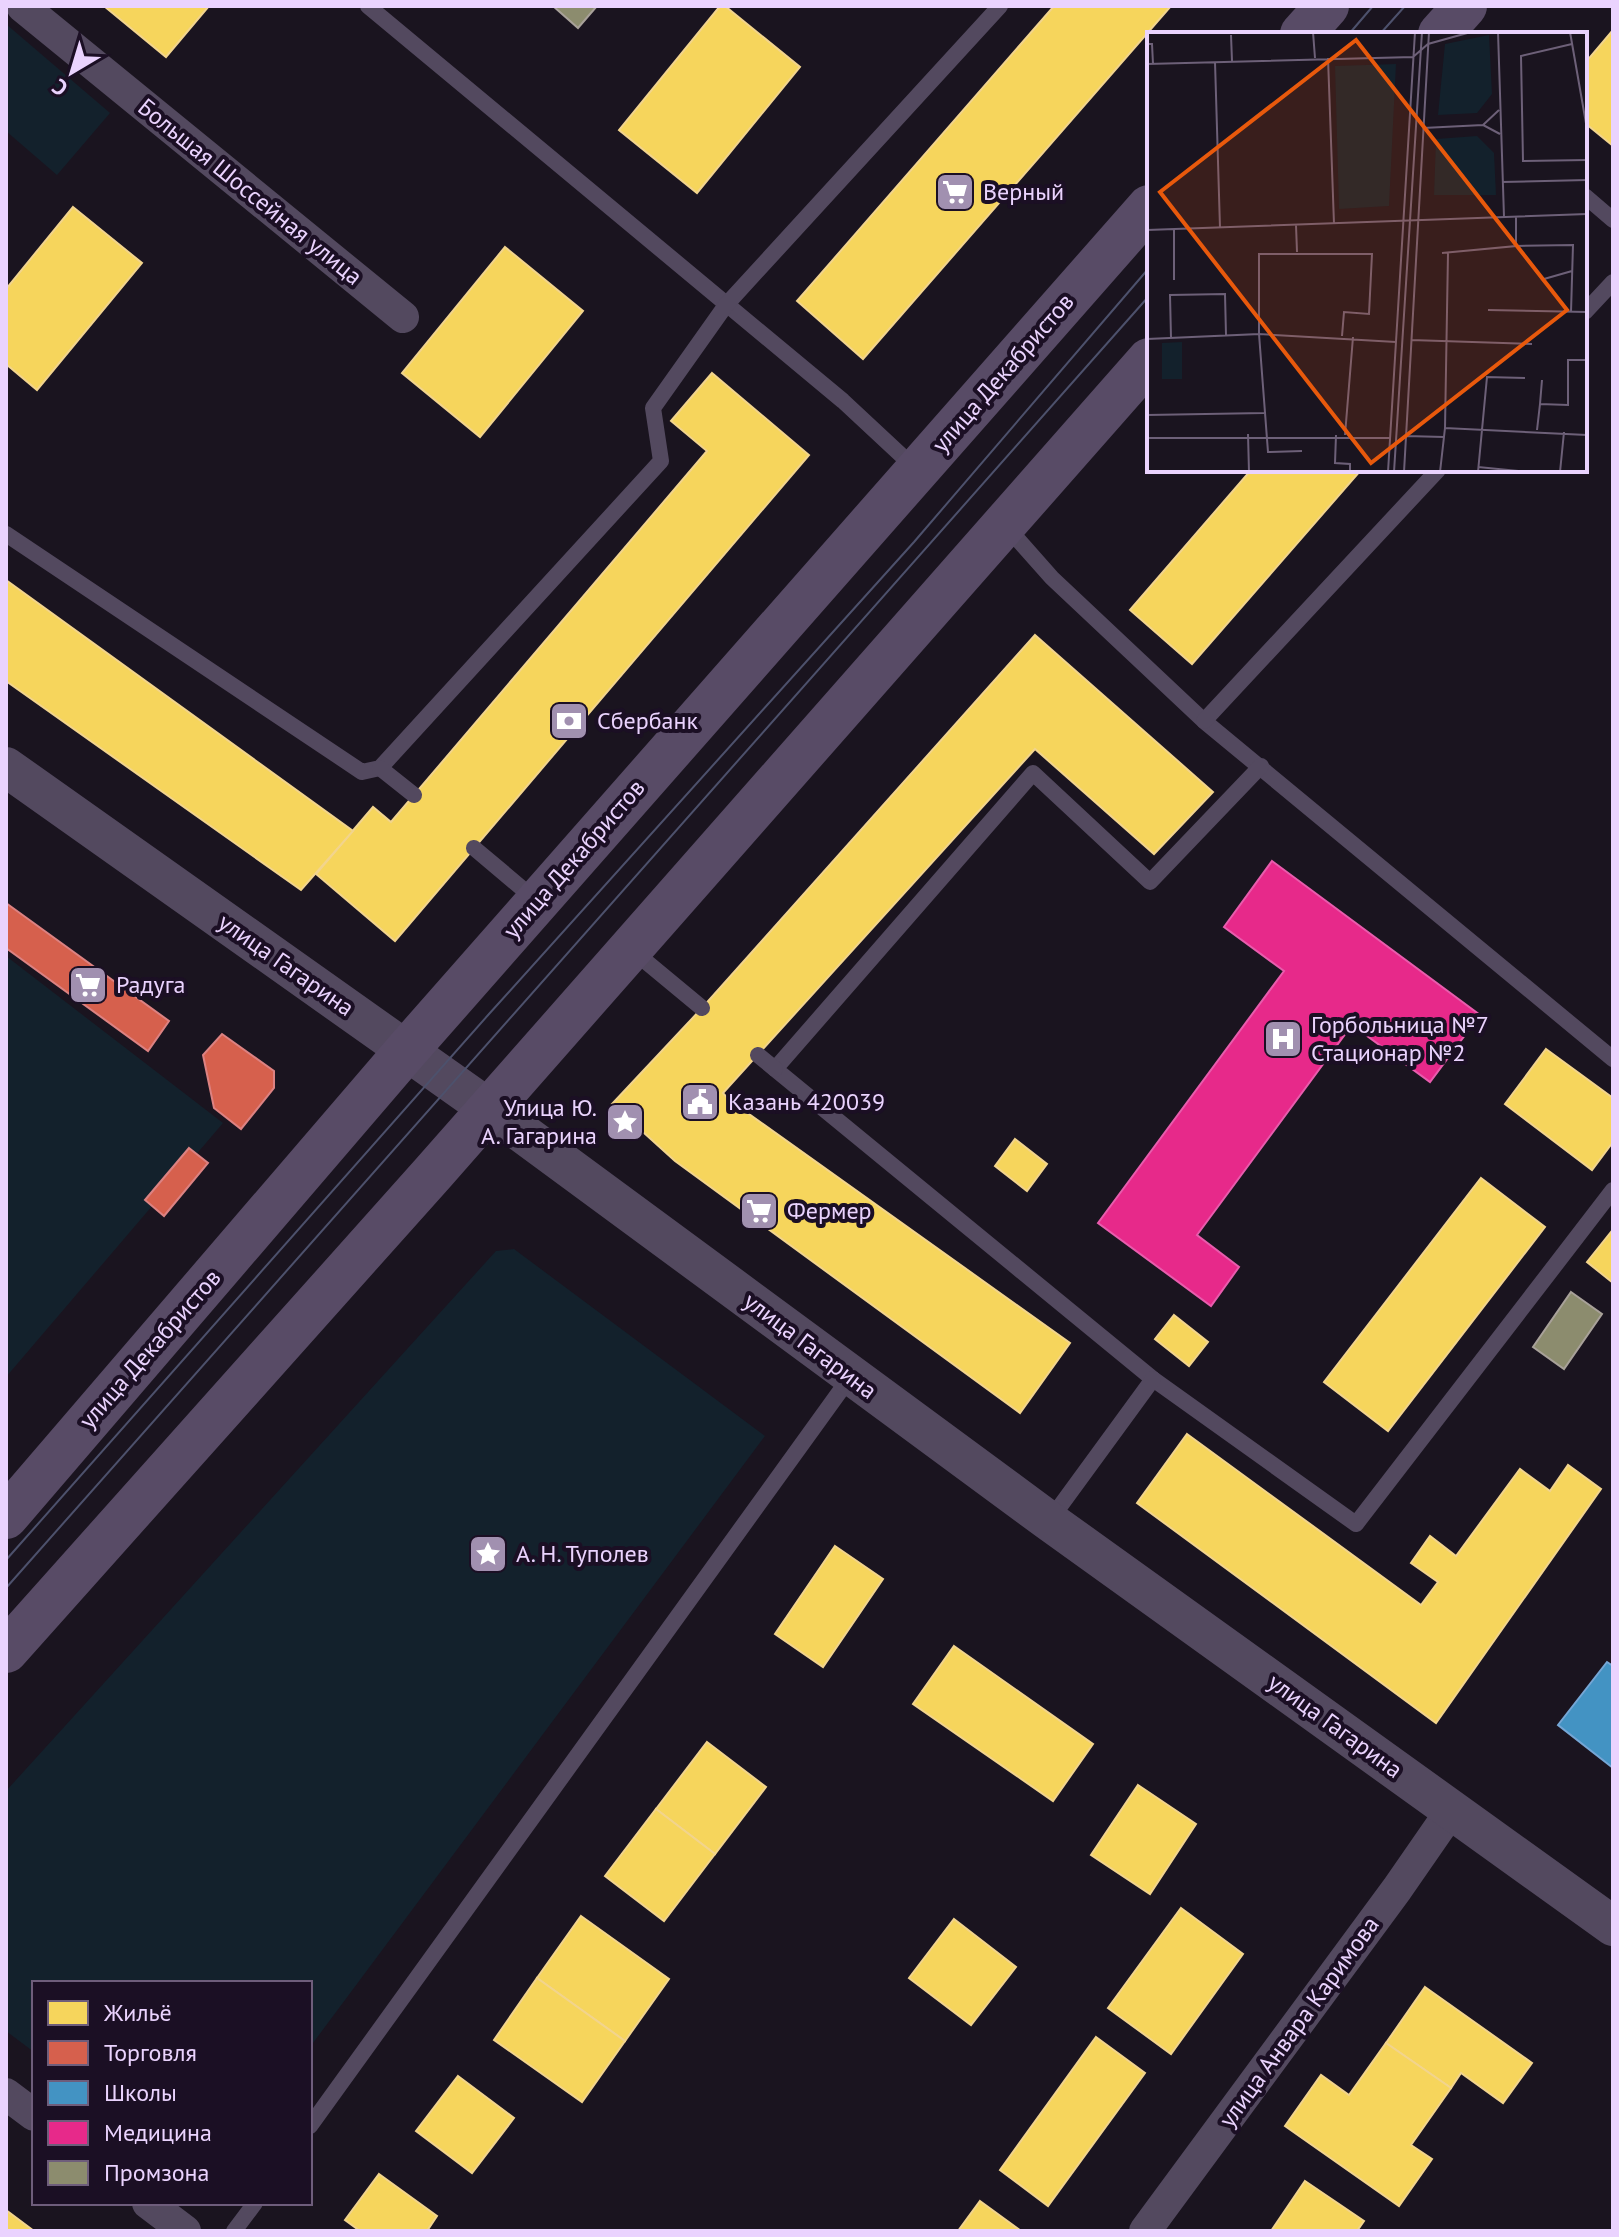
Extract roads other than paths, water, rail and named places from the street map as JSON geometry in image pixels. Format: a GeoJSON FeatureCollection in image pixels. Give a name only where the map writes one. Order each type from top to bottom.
{"type":"FeatureCollection","features":[{"type":"Feature","properties":{"kind":"main road"},"geometry":{"type":"LineString","coordinates":[[1304,32],[1327,6]]}},
{"type":"Feature","properties":{"kind":"main road"},"geometry":{"type":"LineString","coordinates":[[1442,32],[1465,6]]}},
{"type":"Feature","properties":{"kind":"main road","name":"улица Декабристов"},"geometry":{"type":"LineString","coordinates":[[7,1514],[537,901],[1147,209]]}},
{"type":"Feature","properties":{"kind":"main road"},"geometry":{"type":"LineString","coordinates":[[6,1651],[631,949],[1147,362]]}},
{"type":"Feature","properties":{"kind":"street","name":"Большая Шоссейная улица"},"geometry":{"type":"LineString","coordinates":[[22,6],[403,317]]}},
{"type":"Feature","properties":{"kind":"street","name":"улица Гагарина"},"geometry":{"type":"LineString","coordinates":[[6,767],[489,1109],[1049,1521],[1613,1926]]}},
{"type":"Feature","properties":{"kind":"street","name":"улица Анвара Каримова"},"geometry":{"type":"LineString","coordinates":[[1145,2231],[1451,1811]]}},
{"type":"Feature","properties":{"kind":"street"},"geometry":{"type":"LineString","coordinates":[[6,2094],[32,2114]]}},
{"type":"Feature","properties":{"kind":"street"},"geometry":{"type":"LineString","coordinates":[[151,2205],[185,2231]]}},
{"type":"Feature","properties":{"kind":"lane"},"geometry":{"type":"LineString","coordinates":[[368,6],[843,401],[917,470]]}},
{"type":"Feature","properties":{"kind":"lane"},"geometry":{"type":"LineString","coordinates":[[6,534],[362,772],[380,768],[661,461],[653,408],[726,305],[1000,6]]}},
{"type":"Feature","properties":{"kind":"lane"},"geometry":{"type":"LineString","coordinates":[[1587,198],[1613,220]]}},
{"type":"Feature","properties":{"kind":"lane"},"geometry":{"type":"LineString","coordinates":[[1587,310],[1613,282]]}},
{"type":"Feature","properties":{"kind":"lane"},"geometry":{"type":"LineString","coordinates":[[1204,721],[1436,472]]}},
{"type":"Feature","properties":{"kind":"lane"},"geometry":{"type":"LineString","coordinates":[[1003,523],[1052,578],[1204,721],[1613,1059]]}},
{"type":"Feature","properties":{"kind":"lane"},"geometry":{"type":"LineString","coordinates":[[775,1069],[1033,773],[1150,882],[1261,766]]}},
{"type":"Feature","properties":{"kind":"lane"},"geometry":{"type":"LineString","coordinates":[[380,768],[414,795]]}},
{"type":"Feature","properties":{"kind":"lane"},"geometry":{"type":"LineString","coordinates":[[474,848],[537,901]]}},
{"type":"Feature","properties":{"kind":"lane"},"geometry":{"type":"LineString","coordinates":[[631,949],[702,1008]]}},
{"type":"Feature","properties":{"kind":"lane"},"geometry":{"type":"LineString","coordinates":[[758,1055],[1153,1379],[1356,1524],[1613,1190]]}},
{"type":"Feature","properties":{"kind":"lane"},"geometry":{"type":"LineString","coordinates":[[312,2123],[851,1376]]}},
{"type":"Feature","properties":{"kind":"lane"},"geometry":{"type":"LineString","coordinates":[[1049,1521],[1153,1379]]}},
{"type":"Feature","properties":{"kind":"lane"},"geometry":{"type":"LineString","coordinates":[[234,2231],[254,2205]]}},
{"type":"Feature","properties":{"kind":"tram line"},"geometry":{"type":"LineString","coordinates":[[1351,32],[1373,6]]}},
{"type":"Feature","properties":{"kind":"tram line"},"geometry":{"type":"LineString","coordinates":[[1382,32],[1405,6]]}},
{"type":"Feature","properties":{"kind":"tram line"},"geometry":{"type":"LineString","coordinates":[[6,1560],[489,1014],[914,542],[1147,270]]}},
{"type":"Feature","properties":{"kind":"tram line"},"geometry":{"type":"LineString","coordinates":[[6,1588],[1147,298]]}},
{"type":"Feature","properties":{"kind":"place","name":"Верный"},"geometry":{"type":"Point","coordinates":[955,192]}},
{"type":"Feature","properties":{"kind":"place","name":"Сбербанк"},"geometry":{"type":"Point","coordinates":[569,721]}},
{"type":"Feature","properties":{"kind":"place","name":"Радуга"},"geometry":{"type":"Point","coordinates":[88,985]}},
{"type":"Feature","properties":{"kind":"place","name":"Горбольница №7 Стационар №2"},"geometry":{"type":"Point","coordinates":[1283,1039]}},
{"type":"Feature","properties":{"kind":"place","name":"Казань 420039"},"geometry":{"type":"Point","coordinates":[700,1102]}},
{"type":"Feature","properties":{"kind":"place","name":"Улица Ю. А. Гагарина"},"geometry":{"type":"Point","coordinates":[625,1122]}},
{"type":"Feature","properties":{"kind":"place","name":"Фермер"},"geometry":{"type":"Point","coordinates":[759,1211]}},
{"type":"Feature","properties":{"kind":"place","name":"А. Н. Туполев"},"geometry":{"type":"Point","coordinates":[488,1554]}}]}
